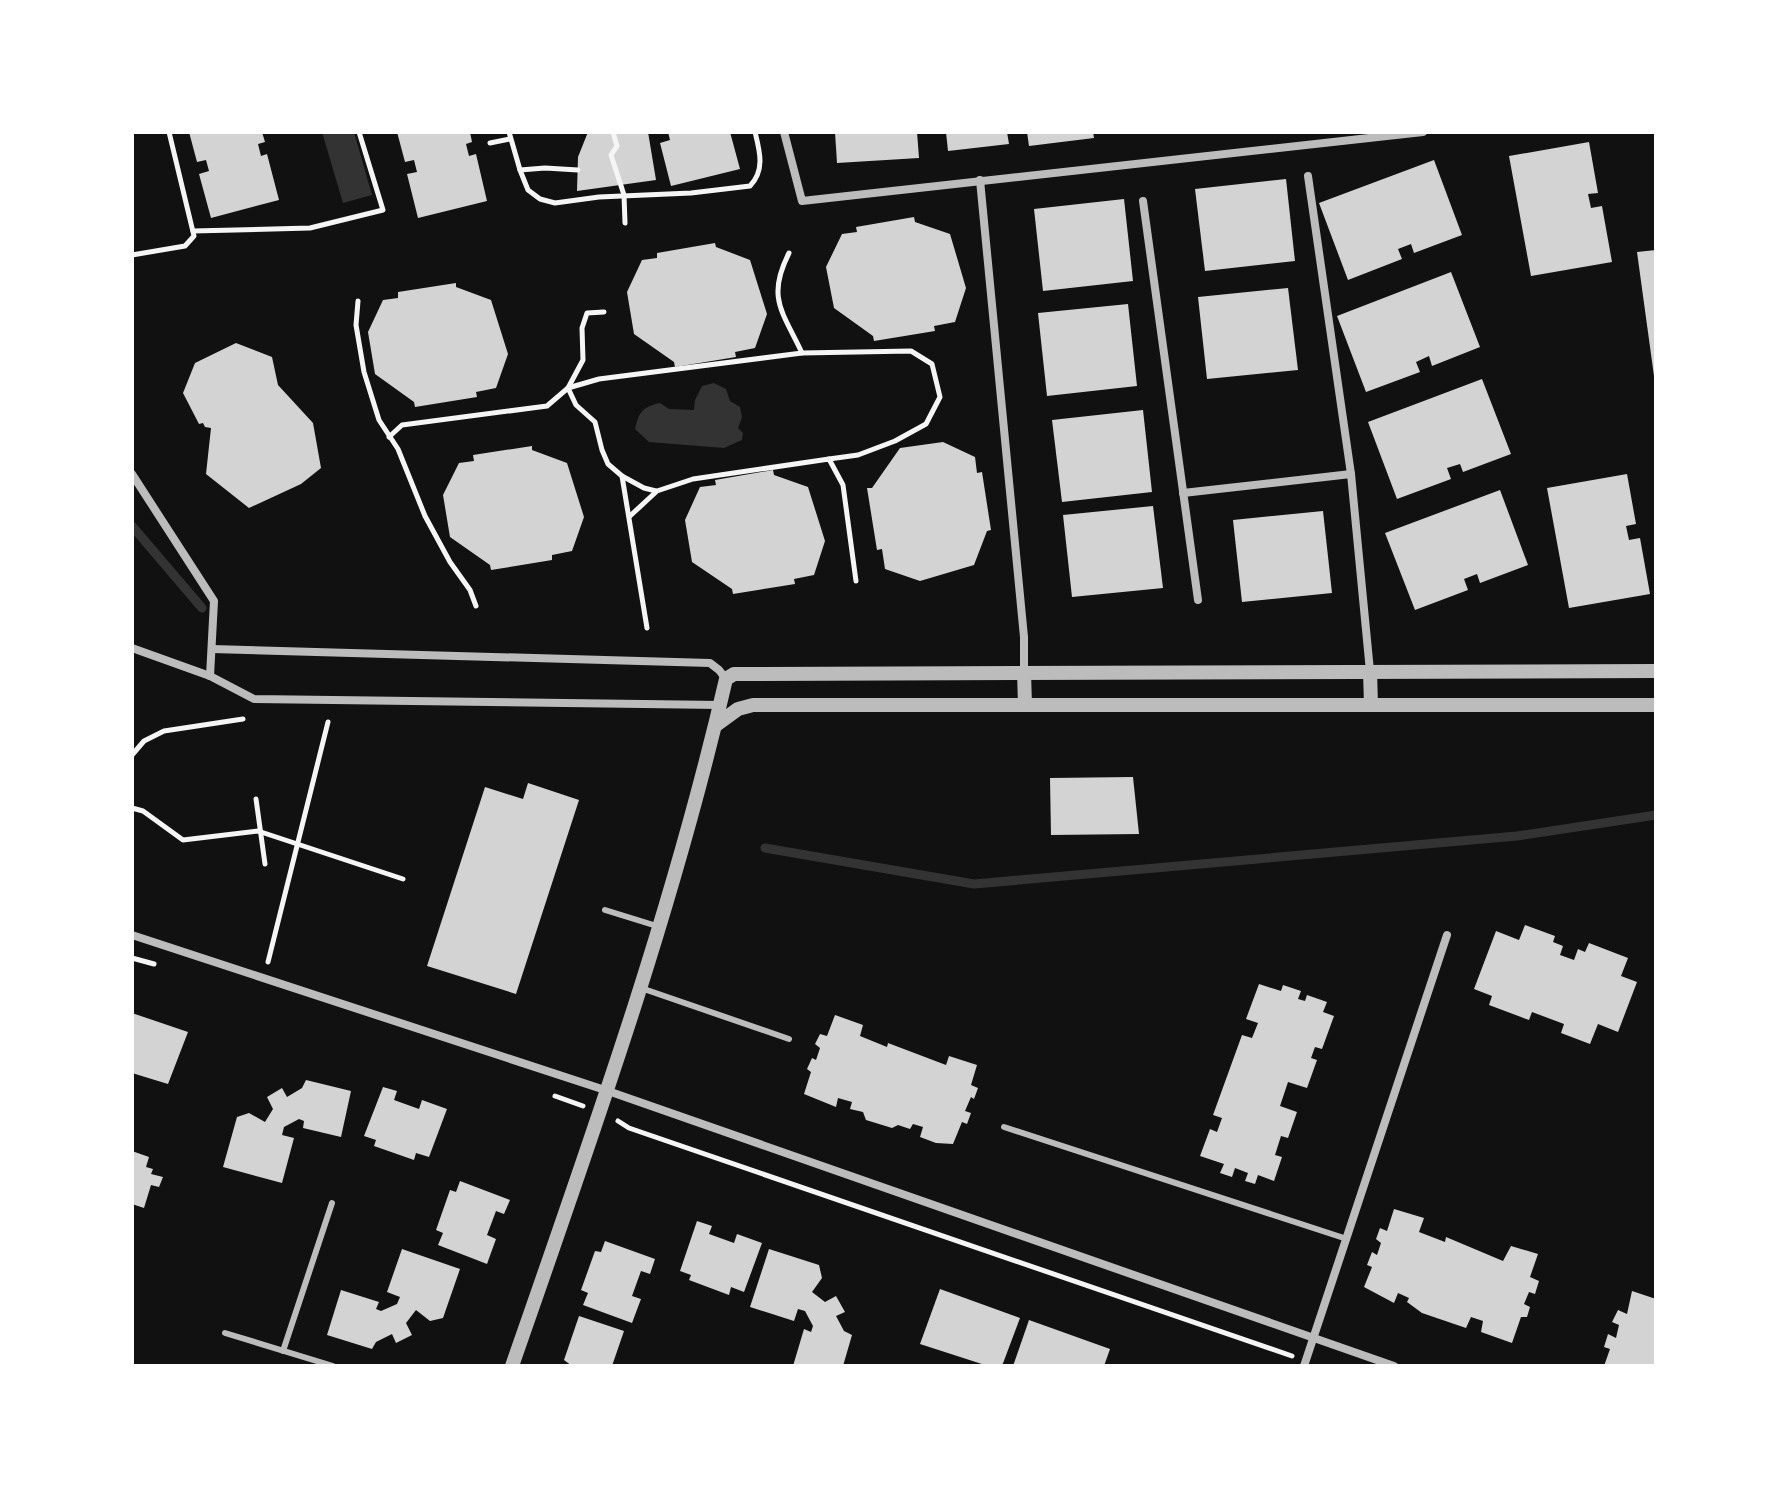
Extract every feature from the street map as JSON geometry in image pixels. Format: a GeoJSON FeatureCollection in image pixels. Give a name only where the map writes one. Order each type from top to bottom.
{"type":"FeatureCollection","features":[{"type":"Feature","properties":{"kind":"street"},"geometry":{"type":"LineString","coordinates":[[784,132],[802,201],[1423,132]]}},
{"type":"Feature","properties":{"kind":"street"},"geometry":{"type":"LineString","coordinates":[[1308,176],[1351,474],[1371,705]]}},
{"type":"Feature","properties":{"kind":"street"},"geometry":{"type":"LineString","coordinates":[[980,180],[1024,637],[1025,705]]}},
{"type":"Feature","properties":{"kind":"street"},"geometry":{"type":"LineString","coordinates":[[1143,201],[1198,600]]}},
{"type":"Feature","properties":{"kind":"street"},"geometry":{"type":"LineString","coordinates":[[132,474],[214,601],[210,676]]}},
{"type":"Feature","properties":{"kind":"street"},"geometry":{"type":"LineString","coordinates":[[1183,493],[1351,474]]}},
{"type":"Feature","properties":{"kind":"street"},"geometry":{"type":"LineString","coordinates":[[132,648],[210,676],[254,699],[720,705]]}},
{"type":"Feature","properties":{"kind":"street"},"geometry":{"type":"LineString","coordinates":[[212,649],[710,663],[726,679]]}},
{"type":"Feature","properties":{"kind":"street"},"geometry":{"type":"LineString","coordinates":[[512,1366],[608,1091],[701,788],[726,679],[734,674],[1656,671]]}},
{"type":"Feature","properties":{"kind":"street"},"geometry":{"type":"LineString","coordinates":[[716,725],[738,709],[753,705],[1656,705]]}},
{"type":"Feature","properties":{"kind":"street"},"geometry":{"type":"LineString","coordinates":[[132,935],[608,1091],[1394,1366]]}},
{"type":"Feature","properties":{"kind":"street"},"geometry":{"type":"LineString","coordinates":[[1305,1364],[1447,935]]}},
{"type":"Feature","properties":{"kind":"lane"},"geometry":{"type":"LineString","coordinates":[[605,910],[660,927]]}},
{"type":"Feature","properties":{"kind":"lane"},"geometry":{"type":"LineString","coordinates":[[641,988],[789,1039]]}},
{"type":"Feature","properties":{"kind":"lane"},"geometry":{"type":"LineString","coordinates":[[1004,1127],[1347,1239]]}},
{"type":"Feature","properties":{"kind":"lane"},"geometry":{"type":"LineString","coordinates":[[283,1351],[332,1203]]}},
{"type":"Feature","properties":{"kind":"lane"},"geometry":{"type":"LineString","coordinates":[[225,1333],[333,1366]]}},
{"type":"Feature","properties":{"kind":"path"},"geometry":{"type":"LineString","coordinates":[[132,255],[185,246],[194,236],[169,132]]}},
{"type":"Feature","properties":{"kind":"path"},"geometry":{"type":"LineString","coordinates":[[193,231],[310,228],[383,210],[359,132]]}},
{"type":"Feature","properties":{"kind":"path"},"geometry":{"type":"LineString","coordinates":[[613,132],[617,146],[611,155],[624,195],[625,223]]}},
{"type":"Feature","properties":{"kind":"path"},"geometry":{"type":"LineString","coordinates":[[490,143],[510,135],[528,190],[540,199],[555,203],[750,186],[758,178],[760,168],[755,132]]}},
{"type":"Feature","properties":{"kind":"path"},"geometry":{"type":"LineString","coordinates":[[520,170],[578,170]]}},
{"type":"Feature","properties":{"kind":"path"},"geometry":{"type":"LineString","coordinates":[[789,253],[778,274],[778,306],[802,353]]}},
{"type":"Feature","properties":{"kind":"path"},"geometry":{"type":"LineString","coordinates":[[358,301],[356,325],[364,372],[379,420],[398,449],[425,516],[450,562],[470,590],[476,606]]}},
{"type":"Feature","properties":{"kind":"path"},"geometry":{"type":"LineString","coordinates":[[389,437],[402,425],[547,406],[568,388],[583,360],[582,328],[587,313],[604,312]]}},
{"type":"Feature","properties":{"kind":"path"},"geometry":{"type":"LineString","coordinates":[[568,388],[599,379],[802,353],[911,351],[932,364],[940,397],[926,424],[895,441],[858,455],[693,479],[657,491],[629,517]]}},
{"type":"Feature","properties":{"kind":"path"},"geometry":{"type":"LineString","coordinates":[[568,388],[576,405],[595,422],[608,464],[622,476],[657,491]]}},
{"type":"Feature","properties":{"kind":"path"},"geometry":{"type":"LineString","coordinates":[[829,459],[843,485],[856,581]]}},
{"type":"Feature","properties":{"kind":"path"},"geometry":{"type":"LineString","coordinates":[[622,476],[647,628]]}},
{"type":"Feature","properties":{"kind":"path"},"geometry":{"type":"LineString","coordinates":[[132,755],[144,741],[164,731],[243,719]]}},
{"type":"Feature","properties":{"kind":"path"},"geometry":{"type":"LineString","coordinates":[[264,979],[328,722]]}},
{"type":"Feature","properties":{"kind":"path"},"geometry":{"type":"LineString","coordinates":[[256,799],[258,831],[265,864]]}},
{"type":"Feature","properties":{"kind":"path"},"geometry":{"type":"LineString","coordinates":[[132,808],[143,811],[183,840],[258,831],[403,879]]}},
{"type":"Feature","properties":{"kind":"path"},"geometry":{"type":"LineString","coordinates":[[132,958],[160,966]]}},
{"type":"Feature","properties":{"kind":"path"},"geometry":{"type":"LineString","coordinates":[[541,1091],[601,1112],[629,1128],[1305,1364]]}},
{"type":"Feature","properties":{"kind":"shaded area"},"geometry":{"type":"Polygon","coordinates":[[[322,132],[354,132],[372,195],[343,203],[322,132]]]}},
{"type":"Feature","properties":{"kind":"shaded area"},"geometry":{"type":"Polygon","coordinates":[[[714,383],[726,389],[730,401],[740,407],[742,417],[738,428],[743,433],[742,440],[724,448],[649,442],[635,429],[642,411],[660,403],[669,409],[694,410],[702,386],[714,383]]]}},
{"type":"Feature","properties":{"kind":"building"},"geometry":{"type":"Polygon","coordinates":[[[189,132],[262,132],[265,142],[258,144],[261,156],[267,154],[279,200],[211,218],[199,174],[209,171],[206,160],[197,162],[189,132]]]}},
{"type":"Feature","properties":{"kind":"building"},"geometry":{"type":"Polygon","coordinates":[[[397,132],[470,132],[472,142],[466,144],[469,156],[476,154],[487,201],[418,218],[407,174],[417,172],[414,160],[405,162],[397,132]]]}},
{"type":"Feature","properties":{"kind":"building"},"geometry":{"type":"Polygon","coordinates":[[[588,132],[648,132],[656,180],[577,191],[578,157],[588,132]]]}},
{"type":"Feature","properties":{"kind":"building"},"geometry":{"type":"Polygon","coordinates":[[[668,132],[730,132],[740,169],[671,186],[660,143],[670,140],[668,132]]]}},
{"type":"Feature","properties":{"kind":"building"},"geometry":{"type":"Polygon","coordinates":[[[835,132],[917,132],[919,158],[837,163],[835,132]]]}},
{"type":"Feature","properties":{"kind":"building"},"geometry":{"type":"Polygon","coordinates":[[[946,132],[1007,132],[1009,144],[948,151],[946,132]]]}},
{"type":"Feature","properties":{"kind":"building"},"geometry":{"type":"Polygon","coordinates":[[[1027,132],[1093,132],[1094,138],[1029,146],[1027,132]]]}},
{"type":"Feature","properties":{"kind":"building"},"geometry":{"type":"Polygon","coordinates":[[[1589,142],[1598,193],[1588,194],[1591,208],[1602,206],[1612,262],[1531,276],[1509,156],[1589,142]]]}},
{"type":"Feature","properties":{"kind":"building"},"geometry":{"type":"Polygon","coordinates":[[[1434,160],[1462,235],[1414,253],[1411,244],[1398,249],[1402,259],[1348,280],[1319,203],[1434,160]]]}},
{"type":"Feature","properties":{"kind":"building"},"geometry":{"type":"Polygon","coordinates":[[[1286,179],[1295,261],[1205,271],[1195,189],[1286,179]]]}},
{"type":"Feature","properties":{"kind":"building"},"geometry":{"type":"Polygon","coordinates":[[[1124,199],[1133,281],[1043,291],[1034,209],[1124,199]]]}},
{"type":"Feature","properties":{"kind":"building"},"geometry":{"type":"Polygon","coordinates":[[[914,217],[915,222],[950,234],[966,288],[955,322],[934,326],[935,331],[874,341],[873,336],[834,308],[826,267],[842,234],[857,232],[856,227],[914,217]]]}},
{"type":"Feature","properties":{"kind":"building"},"geometry":{"type":"Polygon","coordinates":[[[715,243],[716,247],[750,260],[767,314],[755,348],[735,352],[736,357],[675,367],[674,362],[634,334],[627,292],[642,260],[657,258],[657,253],[715,243]]]}},
{"type":"Feature","properties":{"kind":"building"},"geometry":{"type":"Polygon","coordinates":[[[1656,250],[1656,376],[1654,376],[1637,252],[1656,250]]]}},
{"type":"Feature","properties":{"kind":"building"},"geometry":{"type":"Polygon","coordinates":[[[1451,272],[1480,347],[1432,366],[1429,356],[1416,362],[1420,372],[1366,392],[1337,316],[1451,272]]]}},
{"type":"Feature","properties":{"kind":"building"},"geometry":{"type":"Polygon","coordinates":[[[456,283],[456,287],[491,300],[508,354],[496,388],[476,392],[477,397],[415,407],[414,402],[375,374],[368,332],[383,300],[398,298],[398,292],[456,283]]]}},
{"type":"Feature","properties":{"kind":"building"},"geometry":{"type":"Polygon","coordinates":[[[1288,288],[1298,370],[1207,379],[1198,297],[1288,288]]]}},
{"type":"Feature","properties":{"kind":"building"},"geometry":{"type":"Polygon","coordinates":[[[1128,304],[1137,386],[1047,396],[1038,313],[1128,304]]]}},
{"type":"Feature","properties":{"kind":"building"},"geometry":{"type":"Polygon","coordinates":[[[236,343],[272,357],[278,385],[313,423],[321,468],[301,484],[249,508],[206,474],[211,428],[199,424],[183,393],[195,363],[236,343]]]}},
{"type":"Feature","properties":{"kind":"building"},"geometry":{"type":"Polygon","coordinates":[[[1482,379],[1511,454],[1463,472],[1460,464],[1447,468],[1451,479],[1397,499],[1368,422],[1482,379]]]}},
{"type":"Feature","properties":{"kind":"building"},"geometry":{"type":"Polygon","coordinates":[[[1143,410],[1152,492],[1062,502],[1052,420],[1143,410]]]}},
{"type":"Feature","properties":{"kind":"building"},"geometry":{"type":"Polygon","coordinates":[[[943,442],[975,457],[977,473],[982,472],[991,530],[987,531],[974,565],[920,581],[885,569],[882,549],[877,550],[867,488],[872,488],[900,448],[943,442]]]}},
{"type":"Feature","properties":{"kind":"building"},"geometry":{"type":"Polygon","coordinates":[[[532,446],[532,450],[567,463],[584,517],[572,551],[552,555],[552,560],[491,570],[490,565],[450,537],[443,495],[459,463],[474,461],[473,455],[532,446]]]}},
{"type":"Feature","properties":{"kind":"building"},"geometry":{"type":"Polygon","coordinates":[[[773,470],[774,475],[808,487],[825,541],[814,575],[794,579],[795,584],[733,594],[732,589],[692,562],[685,520],[700,487],[716,485],[715,480],[773,470]]]}},
{"type":"Feature","properties":{"kind":"building"},"geometry":{"type":"Polygon","coordinates":[[[1627,474],[1636,524],[1626,526],[1629,540],[1640,538],[1650,594],[1569,608],[1547,488],[1627,474]]]}},
{"type":"Feature","properties":{"kind":"building"},"geometry":{"type":"Polygon","coordinates":[[[1500,490],[1528,565],[1480,583],[1477,574],[1464,579],[1468,590],[1415,610],[1385,533],[1500,490]]]}},
{"type":"Feature","properties":{"kind":"building"},"geometry":{"type":"Polygon","coordinates":[[[1153,506],[1163,588],[1072,597],[1063,515],[1153,506]]]}},
{"type":"Feature","properties":{"kind":"building"},"geometry":{"type":"Polygon","coordinates":[[[1323,511],[1332,593],[1242,602],[1233,520],[1323,511]]]}},
{"type":"Feature","properties":{"kind":"building"},"geometry":{"type":"Polygon","coordinates":[[[1133,777],[1139,834],[1051,835],[1050,778],[1133,777]]]}},
{"type":"Feature","properties":{"kind":"building"},"geometry":{"type":"Polygon","coordinates":[[[528,783],[579,800],[516,994],[427,966],[485,787],[523,799],[528,783]]]}},
{"type":"Feature","properties":{"kind":"building"},"geometry":{"type":"Polygon","coordinates":[[[1525,925],[1555,936],[1553,942],[1563,946],[1560,955],[1574,960],[1578,949],[1585,952],[1589,943],[1628,958],[1621,976],[1637,982],[1618,1032],[1598,1024],[1590,1044],[1561,1033],[1564,1024],[1532,1012],[1529,1020],[1489,1005],[1492,996],[1474,989],[1496,931],[1519,940],[1525,925]]]}},
{"type":"Feature","properties":{"kind":"building"},"geometry":{"type":"Polygon","coordinates":[[[1259,984],[1281,991],[1283,985],[1301,991],[1298,999],[1305,1001],[1307,995],[1327,1002],[1323,1012],[1334,1016],[1322,1049],[1315,1047],[1311,1058],[1317,1060],[1307,1088],[1288,1082],[1280,1106],[1297,1112],[1288,1138],[1281,1136],[1275,1155],[1282,1157],[1274,1181],[1258,1175],[1255,1184],[1245,1181],[1248,1173],[1235,1168],[1232,1177],[1220,1173],[1224,1164],[1200,1156],[1210,1129],[1217,1132],[1222,1118],[1213,1115],[1242,1035],[1252,1038],[1258,1023],[1246,1019],[1259,984]]]}},
{"type":"Feature","properties":{"kind":"building"},"geometry":{"type":"Polygon","coordinates":[[[132,1013],[188,1032],[168,1084],[132,1073],[132,1013]]]}},
{"type":"Feature","properties":{"kind":"building"},"geometry":{"type":"Polygon","coordinates":[[[835,1015],[863,1025],[860,1036],[887,1047],[888,1043],[946,1065],[949,1056],[977,1065],[971,1085],[978,1088],[965,1111],[971,1113],[967,1124],[962,1122],[953,1144],[936,1143],[920,1137],[923,1127],[913,1124],[910,1129],[898,1125],[892,1128],[866,1120],[863,1112],[850,1109],[852,1102],[838,1098],[836,1107],[804,1094],[811,1072],[807,1069],[812,1058],[816,1060],[820,1048],[815,1044],[820,1034],[827,1036],[835,1015]]]}},
{"type":"Feature","properties":{"kind":"building"},"geometry":{"type":"Polygon","coordinates":[[[306,1080],[351,1091],[341,1137],[303,1128],[304,1121],[299,1119],[284,1127],[282,1135],[294,1138],[282,1183],[223,1167],[237,1117],[249,1113],[265,1122],[273,1109],[267,1097],[282,1088],[287,1097],[302,1088],[306,1080]]]}},
{"type":"Feature","properties":{"kind":"building"},"geometry":{"type":"Polygon","coordinates":[[[383,1087],[397,1091],[394,1100],[419,1109],[422,1100],[447,1109],[429,1157],[416,1153],[414,1160],[374,1146],[376,1140],[364,1136],[383,1087]]]}},
{"type":"Feature","properties":{"kind":"building"},"geometry":{"type":"Polygon","coordinates":[[[132,1151],[149,1157],[146,1167],[153,1169],[151,1174],[163,1177],[159,1187],[151,1185],[144,1208],[132,1204],[132,1151]]]}},
{"type":"Feature","properties":{"kind":"building"},"geometry":{"type":"Polygon","coordinates":[[[460,1181],[510,1200],[504,1214],[496,1211],[487,1235],[496,1239],[487,1264],[438,1245],[443,1233],[436,1230],[450,1190],[456,1192],[460,1181]]]}},
{"type":"Feature","properties":{"kind":"building"},"geometry":{"type":"Polygon","coordinates":[[[1394,1209],[1424,1218],[1419,1232],[1445,1242],[1446,1237],[1503,1261],[1511,1246],[1538,1254],[1530,1277],[1539,1281],[1535,1294],[1529,1292],[1524,1304],[1530,1307],[1527,1317],[1521,1317],[1512,1343],[1481,1332],[1483,1321],[1471,1317],[1466,1328],[1422,1313],[1407,1302],[1409,1298],[1398,1293],[1394,1303],[1364,1287],[1372,1267],[1367,1265],[1372,1252],[1377,1255],[1381,1243],[1376,1239],[1380,1228],[1387,1231],[1394,1209]]]}},
{"type":"Feature","properties":{"kind":"building"},"geometry":{"type":"Polygon","coordinates":[[[697,1221],[712,1226],[709,1234],[734,1243],[737,1234],[762,1243],[744,1292],[731,1287],[729,1295],[689,1280],[691,1275],[680,1271],[697,1221]]]}},
{"type":"Feature","properties":{"kind":"building"},"geometry":{"type":"Polygon","coordinates":[[[605,1241],[655,1259],[650,1274],[641,1271],[632,1296],[641,1299],[632,1323],[583,1305],[588,1293],[581,1290],[595,1251],[601,1252],[605,1241]]]}},
{"type":"Feature","properties":{"kind":"building"},"geometry":{"type":"Polygon","coordinates":[[[402,1249],[460,1269],[443,1318],[430,1321],[416,1310],[406,1323],[412,1335],[396,1343],[392,1334],[376,1342],[372,1349],[327,1335],[341,1290],[379,1302],[376,1309],[381,1311],[397,1304],[400,1297],[387,1292],[402,1249]]]}},
{"type":"Feature","properties":{"kind":"building"},"geometry":{"type":"Polygon","coordinates":[[[769,1249],[819,1265],[822,1278],[812,1292],[825,1302],[836,1296],[845,1312],[836,1316],[844,1331],[852,1335],[843,1366],[793,1366],[804,1329],[811,1332],[813,1326],[805,1311],[798,1309],[794,1321],[750,1307],[769,1249]]]}},
{"type":"Feature","properties":{"kind":"building"},"geometry":{"type":"Polygon","coordinates":[[[940,1289],[1020,1318],[1002,1366],[988,1366],[920,1344],[940,1289]]]}},
{"type":"Feature","properties":{"kind":"building"},"geometry":{"type":"Polygon","coordinates":[[[1632,1291],[1656,1299],[1656,1366],[1604,1366],[1610,1349],[1604,1347],[1608,1334],[1616,1338],[1619,1325],[1612,1322],[1618,1310],[1627,1314],[1632,1291]]]}},
{"type":"Feature","properties":{"kind":"building"},"geometry":{"type":"Polygon","coordinates":[[[579,1316],[624,1331],[612,1366],[572,1366],[564,1360],[579,1316]]]}},
{"type":"Feature","properties":{"kind":"building"},"geometry":{"type":"Polygon","coordinates":[[[1029,1320],[1110,1349],[1104,1366],[1013,1366],[1029,1320]]]}},
{"type":"Feature","properties":{"kind":"waterway"},"geometry":{"type":"LineString","coordinates":[[132,526],[202,608]]}},
{"type":"Feature","properties":{"kind":"waterway"},"geometry":{"type":"LineString","coordinates":[[765,848],[974,884],[1517,836],[1656,815]]}}]}
